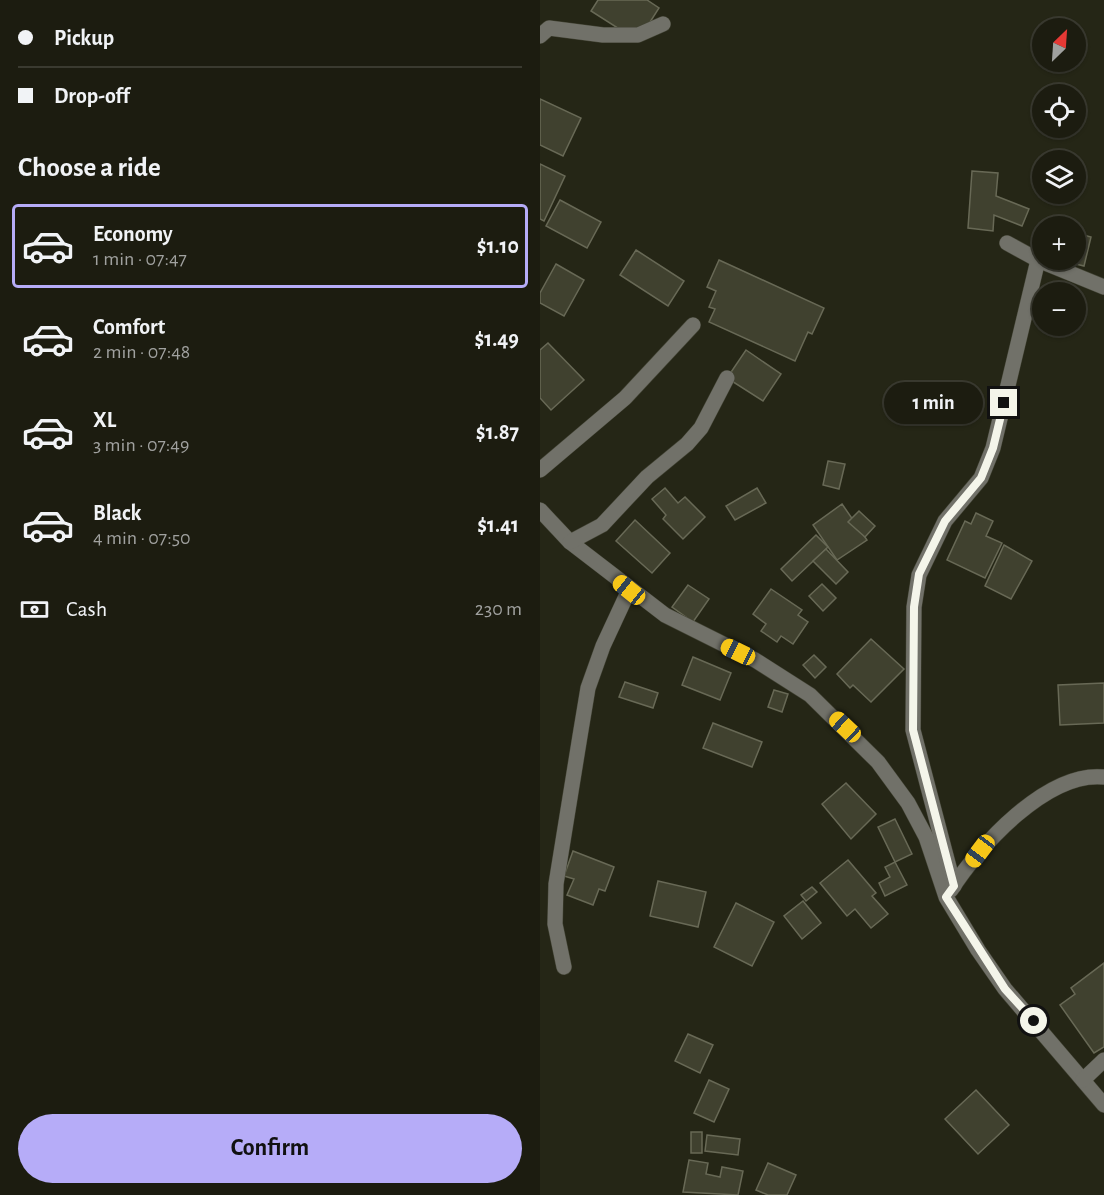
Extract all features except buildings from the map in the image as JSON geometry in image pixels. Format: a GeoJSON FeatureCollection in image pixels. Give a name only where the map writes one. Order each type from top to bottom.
{"type":"FeatureCollection","features":[{"type":"Feature","properties":{"kind":"street"},"geometry":{"type":"LineString","coordinates":[[540,36],[549,28],[603,35],[638,35],[663,24]]}},
{"type":"Feature","properties":{"kind":"street"},"geometry":{"type":"LineString","coordinates":[[1007,243],[1032,257]]}},
{"type":"Feature","properties":{"kind":"street"},"geometry":{"type":"LineString","coordinates":[[950,891],[913,730],[914,607],[919,574],[945,521],[981,478],[993,448],[1036,270]]}},
{"type":"Feature","properties":{"kind":"street"},"geometry":{"type":"LineString","coordinates":[[1062,270],[1104,287]]}},
{"type":"Feature","properties":{"kind":"street"},"geometry":{"type":"LineString","coordinates":[[540,470],[625,398],[693,325]]}},
{"type":"Feature","properties":{"kind":"street"},"geometry":{"type":"LineString","coordinates":[[570,542],[602,525],[647,477],[687,444],[700,428],[727,378]]}},
{"type":"Feature","properties":{"kind":"street"},"geometry":{"type":"LineString","coordinates":[[540,510],[570,542],[629,590],[666,615],[788,679],[810,695],[845,727],[878,762],[908,803],[950,891],[1005,989],[1104,1105]]}},
{"type":"Feature","properties":{"kind":"street"},"geometry":{"type":"LineString","coordinates":[[564,967],[555,924],[556,884],[588,688],[603,646],[629,590]]}},
{"type":"Feature","properties":{"kind":"street"},"geometry":{"type":"LineString","coordinates":[[950,891],[980,851],[1020,812],[1051,791],[1091,775],[1104,777]]}},
{"type":"Feature","properties":{"kind":"street"},"geometry":{"type":"LineString","coordinates":[[1083,1080],[1104,1060]]}},
{"type":"Feature","properties":{"kind":"route"},"geometry":{"type":"LineString","coordinates":[[1004,403],[993,448],[981,478],[945,521],[919,574],[914,607],[913,730],[954,886],[946,897],[1005,989],[1034,1021]]}}]}
